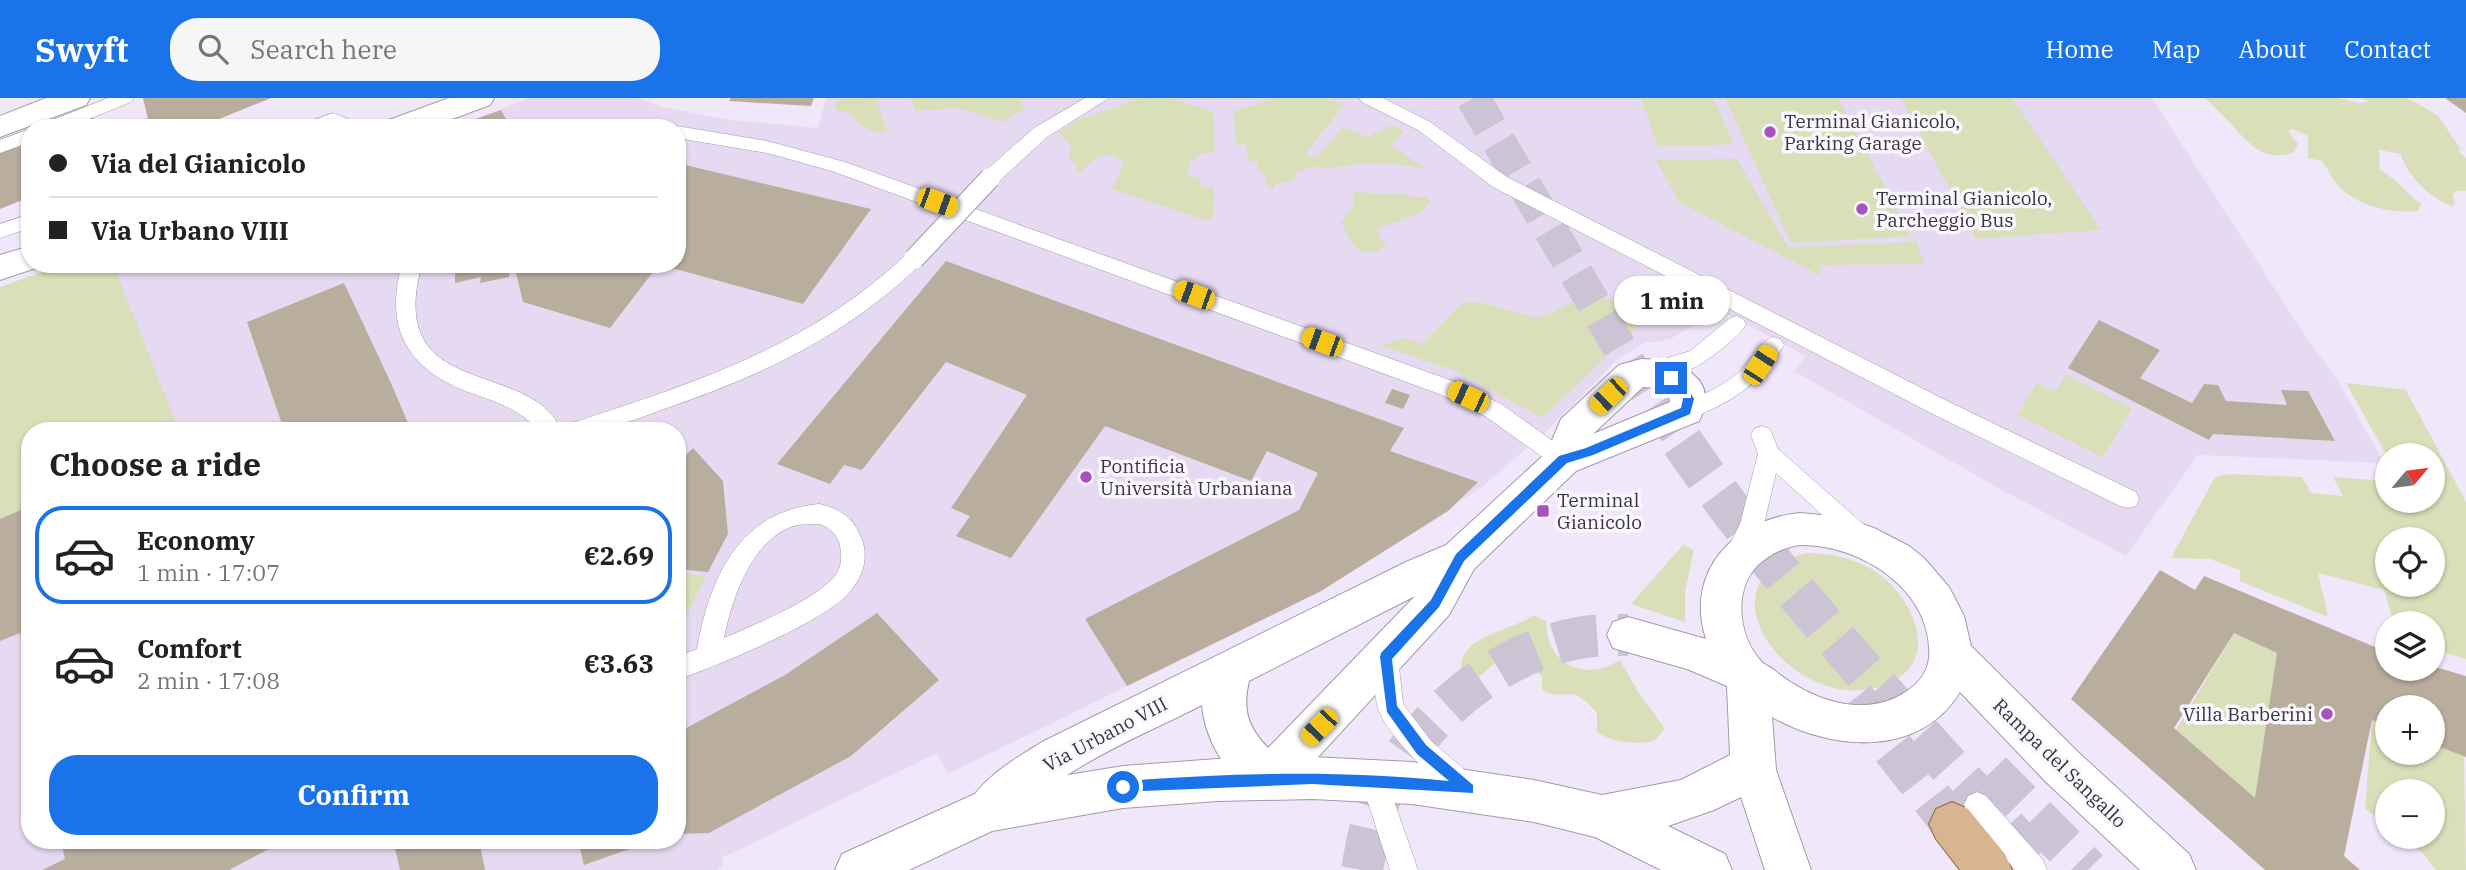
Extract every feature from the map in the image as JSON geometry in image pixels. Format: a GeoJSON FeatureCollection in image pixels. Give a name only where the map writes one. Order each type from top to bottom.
{"type":"FeatureCollection","features":[{"type":"Feature","properties":{"kind":"main road"},"geometry":{"type":"LineString","coordinates":[[1964,814],[1989,870]]}},
{"type":"Feature","properties":{"kind":"street"},"geometry":{"type":"LineString","coordinates":[[0,127],[75,98]]}},
{"type":"Feature","properties":{"kind":"street"},"geometry":{"type":"LineString","coordinates":[[422,119],[479,98]]}},
{"type":"Feature","properties":{"kind":"street"},"geometry":{"type":"LineString","coordinates":[[0,268],[21,261]]}},
{"type":"Feature","properties":{"kind":"street","name":"Via Urbano VIII"},"geometry":{"type":"LineString","coordinates":[[1563,460],[1574,429],[1625,380],[1641,372],[1650,372]]}},
{"type":"Feature","properties":{"kind":"street"},"geometry":{"type":"LineString","coordinates":[[1650,372],[1664,375],[1680,384],[1689,399],[1686,411]]}},
{"type":"Feature","properties":{"kind":"street","name":"Via Urbano VIII"},"geometry":{"type":"LineString","coordinates":[[1268,779],[1435,603],[1460,558],[1563,460],[1589,452],[1686,411]]}},
{"type":"Feature","properties":{"kind":"street"},"geometry":{"type":"LineString","coordinates":[[1628,635],[1659,641],[1746,675],[1786,704],[1804,712],[1845,723],[1874,723],[1899,718],[1923,706],[1947,677],[1950,653],[1943,617],[1934,600],[1908,570],[1868,542],[1835,531],[1811,528],[1768,536],[1749,548],[1732,566],[1722,584],[1720,609],[1727,640],[1746,675],[1753,765],[1788,870]]}},
{"type":"Feature","properties":{"kind":"street","name":"Via Urbano VIII"},"geometry":{"type":"LineString","coordinates":[[988,810],[1030,774],[1058,756],[1420,574],[1460,558]]}},
{"type":"Feature","properties":{"kind":"street","name":"Rampa del Sangallo"},"geometry":{"type":"LineString","coordinates":[[1950,653],[2052,758],[2174,870]]}},
{"type":"Feature","properties":{"kind":"street"},"geometry":{"type":"LineString","coordinates":[[1230,670],[1222,706],[1226,725],[1236,745],[1268,779]]}},
{"type":"Feature","properties":{"kind":"street"},"geometry":{"type":"LineString","coordinates":[[1602,817],[1669,806],[1697,798],[1753,765]]}},
{"type":"Feature","properties":{"kind":"street"},"geometry":{"type":"LineString","coordinates":[[858,870],[988,810],[1123,787],[1268,779],[1374,781],[1469,789],[1602,817],[1709,870]]}},
{"type":"Feature","properties":{"kind":"lane"},"geometry":{"type":"LineString","coordinates":[[72,119],[125,98]]}},
{"type":"Feature","properties":{"kind":"lane"},"geometry":{"type":"LineString","coordinates":[[600,422],[734,374],[802,340],[879,295],[990,178],[1031,139],[1067,113],[1100,98]]}},
{"type":"Feature","properties":{"kind":"lane"},"geometry":{"type":"LineString","coordinates":[[1368,98],[1424,126],[1500,182],[1939,407],[2128,499]]}},
{"type":"Feature","properties":{"kind":"lane"},"geometry":{"type":"LineString","coordinates":[[686,134],[767,147],[838,166],[1450,389],[1493,410],[1563,460]]}},
{"type":"Feature","properties":{"kind":"lane"},"geometry":{"type":"LineString","coordinates":[[0,147],[21,139]]}},
{"type":"Feature","properties":{"kind":"lane"},"geometry":{"type":"LineString","coordinates":[[0,232],[21,224]]}},
{"type":"Feature","properties":{"kind":"lane"},"geometry":{"type":"LineString","coordinates":[[410,273],[404,310],[406,328],[430,360],[449,375],[514,400],[531,410],[542,422]]}},
{"type":"Feature","properties":{"kind":"lane"},"geometry":{"type":"LineString","coordinates":[[1650,372],[1687,363],[1707,354],[1736,324]]}},
{"type":"Feature","properties":{"kind":"lane"},"geometry":{"type":"LineString","coordinates":[[1686,411],[1741,384],[1760,365],[1773,345]]}},
{"type":"Feature","properties":{"kind":"lane"},"geometry":{"type":"LineString","coordinates":[[1732,566],[1752,524],[1765,445],[1868,542]]}},
{"type":"Feature","properties":{"kind":"lane"},"geometry":{"type":"LineString","coordinates":[[686,666],[708,657],[830,597],[850,573],[852,544],[841,523],[820,513],[802,514],[778,523],[756,539],[730,580],[710,636],[708,657]]}},
{"type":"Feature","properties":{"kind":"lane"},"geometry":{"type":"LineString","coordinates":[[1386,657],[1391,708],[1422,750],[1469,789]]}},
{"type":"Feature","properties":{"kind":"lane"},"geometry":{"type":"LineString","coordinates":[[1374,781],[1404,870]]}},
{"type":"Feature","properties":{"kind":"lane"},"geometry":{"type":"LineString","coordinates":[[1964,814],[2033,870]]}},
{"type":"Feature","properties":{"kind":"shaded area","name":"Pontificia Università Urbaniana"},"geometry":{"type":"Polygon","coordinates":[[[530,98],[636,98],[662,107],[731,120],[818,128],[826,98],[2152,98],[2304,334],[2337,379],[2375,447],[2375,463],[2198,455],[2126,556],[2002,490],[1794,371],[1806,356],[1714,307],[1704,319],[1672,338],[1650,343],[1648,341],[1620,357],[1547,431],[1482,487],[1322,591],[948,774],[937,753],[722,858],[723,867],[717,870],[0,870],[0,287],[40,273],[686,273],[686,119],[475,119],[530,98]]]}},
{"type":"Feature","properties":{"kind":"green space"},"geometry":{"type":"Polygon","coordinates":[[[876,98],[887,131],[883,133],[864,127],[850,113],[838,111],[835,107],[836,101],[841,99],[876,98]]]}},
{"type":"Feature","properties":{"kind":"green space"},"geometry":{"type":"Polygon","coordinates":[[[911,98],[1017,98],[1026,108],[1003,122],[959,108],[915,111],[911,98]]]}},
{"type":"Feature","properties":{"kind":"green space"},"geometry":{"type":"Polygon","coordinates":[[[1142,98],[1170,98],[1213,112],[1215,152],[1204,153],[1189,162],[1188,175],[1200,178],[1201,187],[1214,187],[1213,218],[1208,221],[1112,189],[1124,163],[1111,155],[1099,157],[1077,174],[1076,164],[1068,158],[1072,147],[1058,132],[1080,119],[1142,98]]]}},
{"type":"Feature","properties":{"kind":"green space"},"geometry":{"type":"Polygon","coordinates":[[[1277,98],[1327,98],[1344,105],[1305,154],[1316,158],[1343,127],[1367,137],[1393,125],[1404,131],[1391,146],[1427,169],[1391,163],[1313,167],[1295,173],[1295,179],[1275,184],[1273,189],[1265,185],[1265,177],[1259,170],[1258,162],[1250,161],[1245,144],[1236,145],[1234,111],[1277,98]]]}},
{"type":"Feature","properties":{"kind":"green space"},"geometry":{"type":"Polygon","coordinates":[[[1641,98],[1713,98],[1734,144],[1658,147],[1641,98]]]}},
{"type":"Feature","properties":{"kind":"green space"},"geometry":{"type":"Polygon","coordinates":[[[1725,98],[1838,98],[1911,236],[1791,243],[1725,98]]]}},
{"type":"Feature","properties":{"kind":"green space"},"geometry":{"type":"Polygon","coordinates":[[[1901,98],[2012,98],[2101,230],[1976,239],[1901,98]]]}},
{"type":"Feature","properties":{"kind":"green space"},"geometry":{"type":"Polygon","coordinates":[[[2205,98],[2337,98],[2359,103],[2369,102],[2361,98],[2406,98],[2438,116],[2460,148],[2459,152],[2466,158],[2466,191],[2456,191],[2453,195],[2455,204],[2452,206],[2444,203],[2414,178],[2401,154],[2379,150],[2380,170],[2421,204],[2418,211],[2407,212],[2371,206],[2340,188],[2322,161],[2308,158],[2308,136],[2293,129],[2288,131],[2298,144],[2294,152],[2284,155],[2266,154],[2246,140],[2205,98]]]}},
{"type":"Feature","properties":{"kind":"green space"},"geometry":{"type":"Polygon","coordinates":[[[1737,159],[1788,247],[1916,242],[1925,264],[1818,265],[1822,271],[1819,275],[1679,202],[1656,160],[1737,159]]]}},
{"type":"Feature","properties":{"kind":"green space"},"geometry":{"type":"Polygon","coordinates":[[[1400,193],[1412,197],[1427,197],[1431,202],[1421,212],[1377,229],[1379,237],[1387,245],[1364,253],[1355,247],[1341,223],[1353,207],[1353,194],[1400,193]]]}},
{"type":"Feature","properties":{"kind":"green space"},"geometry":{"type":"Polygon","coordinates":[[[40,273],[117,273],[176,422],[21,422],[21,510],[0,519],[0,287],[40,273]]]}},
{"type":"Feature","properties":{"kind":"green space"},"geometry":{"type":"Polygon","coordinates":[[[1581,297],[1621,300],[1650,315],[1542,418],[1456,371],[1381,346],[1402,338],[1423,344],[1467,302],[1484,303],[1536,318],[1548,315],[1581,297]]]}},
{"type":"Feature","properties":{"kind":"green space"},"geometry":{"type":"Polygon","coordinates":[[[2066,374],[2132,409],[2103,457],[2017,415],[2037,383],[2055,392],[2066,374]]]}},
{"type":"Feature","properties":{"kind":"green space"},"geometry":{"type":"Polygon","coordinates":[[[2346,383],[2406,390],[2434,443],[2380,443],[2346,383]]]}},
{"type":"Feature","properties":{"kind":"green space"},"geometry":{"type":"Polygon","coordinates":[[[2445,463],[2466,502],[2466,659],[2445,653],[2445,611],[2390,611],[2386,597],[2445,597],[2445,527],[2375,527],[2375,588],[2318,573],[2328,617],[2240,581],[2240,570],[2210,559],[2171,558],[2215,477],[2229,474],[2302,477],[2311,493],[2343,496],[2333,477],[2375,480],[2375,513],[2445,513],[2445,463]]]}},
{"type":"Feature","properties":{"kind":"green space"},"geometry":{"type":"Polygon","coordinates":[[[1683,545],[1694,550],[1685,592],[1685,622],[1631,604],[1683,545]]]}},
{"type":"Feature","properties":{"kind":"green space"},"geometry":{"type":"Polygon","coordinates":[[[1807,553],[1832,555],[1857,562],[1873,570],[1898,593],[1915,624],[1918,640],[1916,656],[1908,670],[1893,681],[1858,690],[1824,685],[1794,669],[1770,646],[1757,618],[1756,592],[1772,569],[1807,553]]]}},
{"type":"Feature","properties":{"kind":"green space"},"geometry":{"type":"Polygon","coordinates":[[[686,573],[706,576],[686,616],[686,573]]]}},
{"type":"Feature","properties":{"kind":"green space"},"geometry":{"type":"Polygon","coordinates":[[[1534,615],[1546,621],[1552,648],[1569,665],[1593,670],[1620,660],[1640,695],[1662,724],[1664,729],[1656,740],[1626,742],[1597,732],[1597,713],[1587,703],[1574,695],[1551,694],[1542,690],[1542,677],[1528,661],[1515,654],[1504,655],[1479,677],[1461,670],[1463,658],[1477,641],[1534,615]]]}},
{"type":"Feature","properties":{"kind":"green space"},"geometry":{"type":"Polygon","coordinates":[[[2234,633],[2277,653],[2255,798],[2176,730],[2234,633]]]}},
{"type":"Feature","properties":{"kind":"green space"},"geometry":{"type":"Polygon","coordinates":[[[2372,720],[2375,721],[2375,765],[2445,765],[2445,749],[2464,756],[2466,870],[2436,870],[2417,849],[2445,849],[2445,779],[2375,779],[2375,816],[2365,809],[2372,720]]]}},
{"type":"Feature","properties":{"kind":"building"},"geometry":{"type":"Polygon","coordinates":[[[143,98],[271,98],[219,119],[148,119],[143,98]]]}},
{"type":"Feature","properties":{"kind":"building"},"geometry":{"type":"Polygon","coordinates":[[[731,98],[814,98],[811,106],[729,101],[731,98]]]}},
{"type":"Feature","properties":{"kind":"building"},"geometry":{"type":"Polygon","coordinates":[[[2445,98],[2466,98],[2466,113],[2445,98]]]}},
{"type":"Feature","properties":{"kind":"building"},"geometry":{"type":"Polygon","coordinates":[[[501,110],[506,119],[476,119],[501,110]]]}},
{"type":"Feature","properties":{"kind":"building"},"geometry":{"type":"Polygon","coordinates":[[[21,145],[21,201],[0,209],[0,153],[21,145]]]}},
{"type":"Feature","properties":{"kind":"building"},"geometry":{"type":"Polygon","coordinates":[[[686,165],[871,209],[803,304],[686,272],[686,165]]]}},
{"type":"Feature","properties":{"kind":"building"},"geometry":{"type":"Polygon","coordinates":[[[946,261],[1404,428],[1390,451],[1478,482],[1448,511],[1321,591],[1127,686],[1085,619],[1299,510],[1318,473],[1267,451],[1251,481],[1105,426],[1011,558],[956,536],[970,516],[951,508],[1027,395],[946,362],[862,470],[844,465],[830,484],[777,464],[946,261]]]}},
{"type":"Feature","properties":{"kind":"building"},"geometry":{"type":"Polygon","coordinates":[[[455,273],[509,273],[509,277],[480,283],[481,277],[455,283],[455,273]]]}},
{"type":"Feature","properties":{"kind":"building"},"geometry":{"type":"Polygon","coordinates":[[[516,273],[652,273],[610,328],[523,302],[516,273]]]}},
{"type":"Feature","properties":{"kind":"building"},"geometry":{"type":"Polygon","coordinates":[[[344,283],[408,422],[281,422],[247,322],[344,283]]]}},
{"type":"Feature","properties":{"kind":"building"},"geometry":{"type":"Polygon","coordinates":[[[2099,320],[2160,350],[2140,378],[2192,403],[2204,384],[2218,385],[2226,401],[2287,405],[2281,390],[2308,391],[2335,441],[2213,434],[2209,440],[2068,368],[2099,320]]]}},
{"type":"Feature","properties":{"kind":"building"},"geometry":{"type":"Polygon","coordinates":[[[1392,389],[1410,395],[1403,409],[1385,403],[1392,389]]]}},
{"type":"Feature","properties":{"kind":"building"},"geometry":{"type":"Polygon","coordinates":[[[693,448],[723,481],[728,534],[708,572],[686,570],[686,455],[693,448]]]}},
{"type":"Feature","properties":{"kind":"building"},"geometry":{"type":"Polygon","coordinates":[[[21,510],[21,638],[20,633],[0,641],[0,519],[21,510]]]}},
{"type":"Feature","properties":{"kind":"building","name":"Villa Barberini"},"geometry":{"type":"Polygon","coordinates":[[[2160,570],[2195,590],[2204,576],[2375,647],[2375,681],[2445,681],[2445,670],[2466,676],[2466,757],[2445,749],[2445,695],[2375,695],[2375,721],[2372,720],[2344,856],[2360,870],[2265,870],[2071,699],[2160,570]],[[2234,633],[2174,728],[2255,798],[2277,653],[2234,633]]]}},
{"type":"Feature","properties":{"kind":"building"},"geometry":{"type":"Polygon","coordinates":[[[877,613],[939,680],[851,756],[709,833],[686,834],[686,728],[785,675],[877,613]]]}},
{"type":"Feature","properties":{"kind":"building"},"geometry":{"type":"Polygon","coordinates":[[[63,849],[269,849],[229,870],[42,870],[65,859],[63,849]]]}},
{"type":"Feature","properties":{"kind":"building"},"geometry":{"type":"Polygon","coordinates":[[[395,849],[481,849],[485,870],[400,870],[395,849]]]}},
{"type":"Feature","properties":{"kind":"building"},"geometry":{"type":"Polygon","coordinates":[[[580,849],[629,849],[584,865],[580,849]]]}},
{"type":"Feature","properties":{"kind":"tunnel"},"geometry":{"type":"LineString","coordinates":[[1473,98],[1634,372],[1684,444]]}},
{"type":"Feature","properties":{"kind":"tunnel"},"geometry":{"type":"LineString","coordinates":[[1682,442],[1765,554],[1810,609],[2045,870]]}},
{"type":"Feature","properties":{"kind":"tunnel"},"geometry":{"type":"LineString","coordinates":[[1362,870],[1375,811],[1383,792],[1398,766],[1436,717],[1485,677],[1540,649],[1583,637],[1628,635]]}},
{"type":"Feature","properties":{"kind":"tunnel"},"geometry":{"type":"LineString","coordinates":[[1854,699],[1952,824]]}},
{"type":"Feature","properties":{"kind":"tunnel"},"geometry":{"type":"LineString","coordinates":[[1991,772],[2088,870]]}},
{"type":"Feature","properties":{"kind":"place","name":"Terminal Gianicolo, Parking Garage"},"geometry":{"type":"Point","coordinates":[1770,132]}},
{"type":"Feature","properties":{"kind":"place","name":"Terminal Gianicolo, Parcheggio Bus"},"geometry":{"type":"Point","coordinates":[1862,209]}},
{"type":"Feature","properties":{"kind":"place","name":"Pontificia Università Urbaniana"},"geometry":{"type":"Point","coordinates":[1086,477]}},
{"type":"Feature","properties":{"kind":"place","name":"Terminal Gianicolo"},"geometry":{"type":"Point","coordinates":[1543,511]}},
{"type":"Feature","properties":{"kind":"place","name":"Villa Barberini"},"geometry":{"type":"Point","coordinates":[2327,714]}},
{"type":"Feature","properties":{"kind":"route"},"geometry":{"type":"LineString","coordinates":[[1123,787],[1217,780],[1312,778],[1469,789],[1445,772],[1422,750],[1391,708],[1386,657],[1435,603],[1460,558],[1563,460],[1589,452],[1686,411],[1689,399],[1680,384],[1671,378]]}}]}
